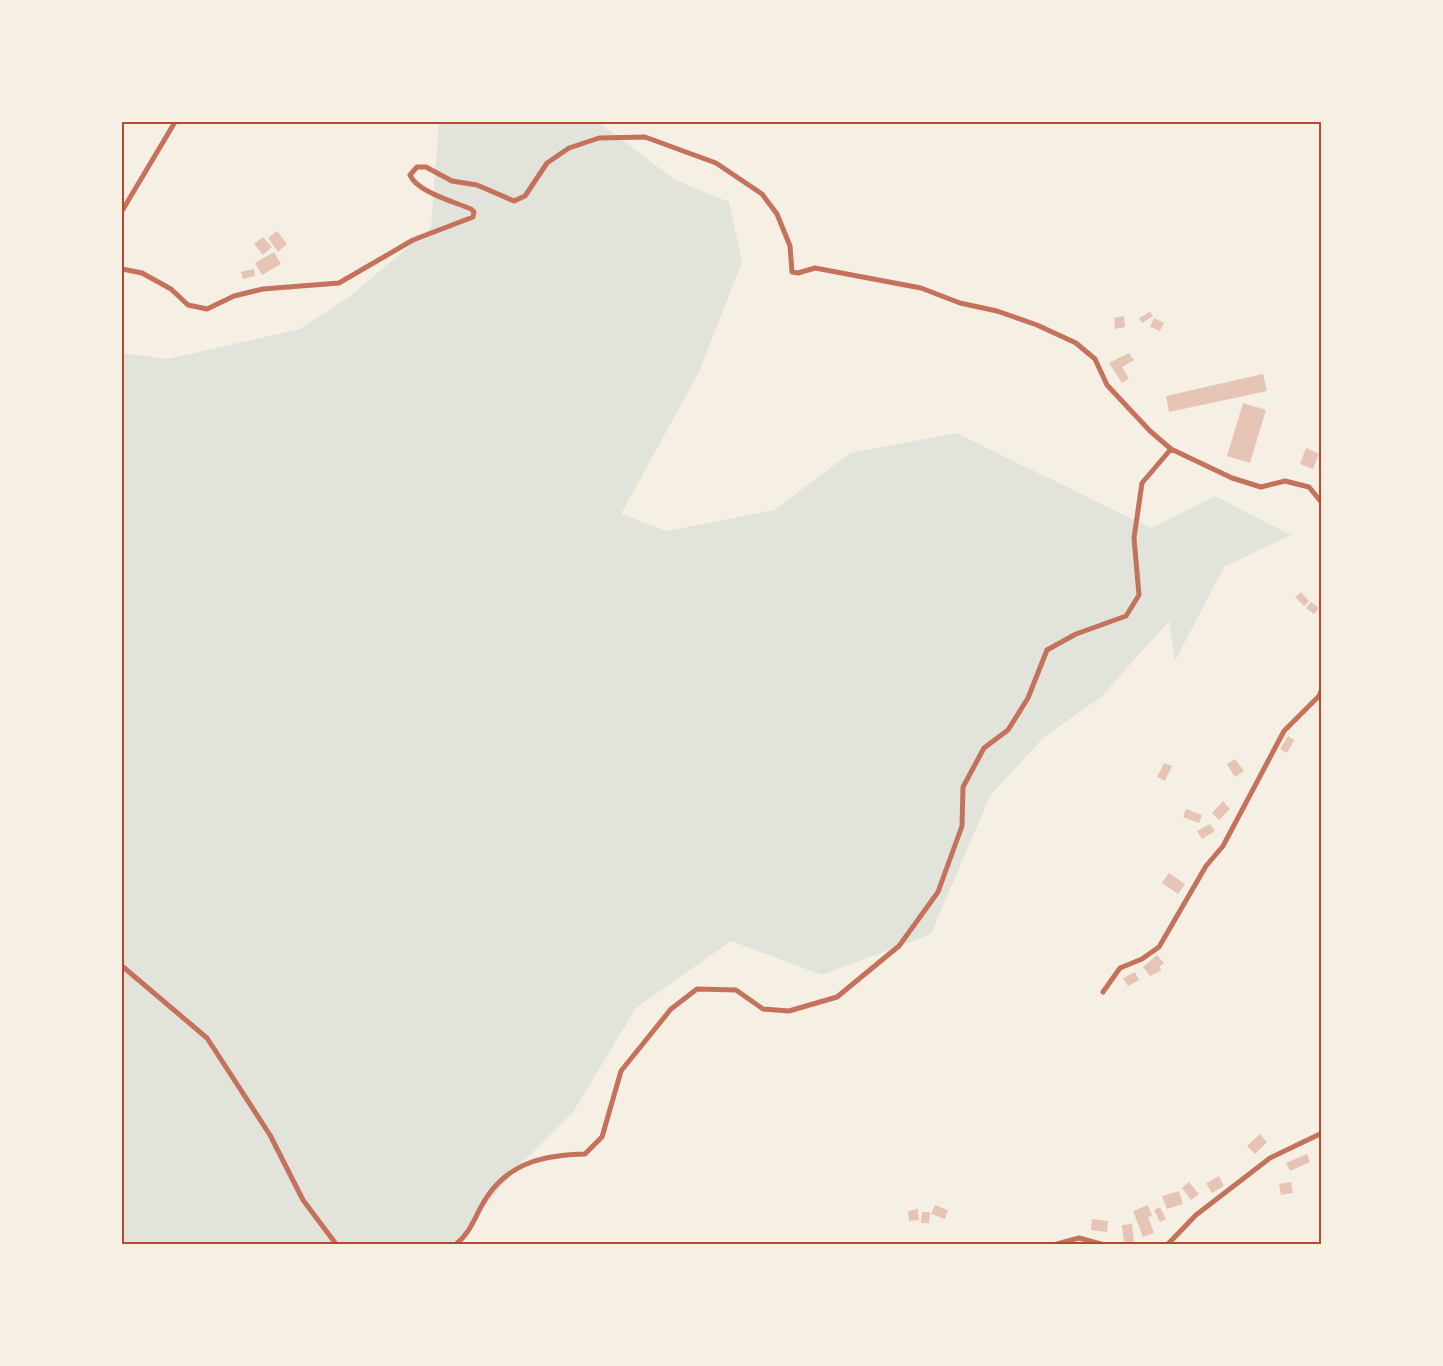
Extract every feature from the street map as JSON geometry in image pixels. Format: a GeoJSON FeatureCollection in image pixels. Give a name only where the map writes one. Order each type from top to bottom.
{"type":"FeatureCollection","features":[{"type":"Feature","properties":{"kind":"street"},"geometry":{"type":"LineString","coordinates":[[122,211],[175,122]]}},
{"type":"Feature","properties":{"kind":"street"},"geometry":{"type":"LineString","coordinates":[[122,269],[142,273],[159,281],[197,309],[207,309],[234,296],[263,289],[339,283],[413,240],[473,217],[474,213],[471,209],[432,192],[412,179],[411,175],[417,167],[426,167],[452,181],[477,185],[514,201],[525,196],[547,163],[569,148],[599,138],[645,137],[716,163],[762,194],[774,209],[790,246],[792,272],[798,273],[815,268],[921,288],[960,303],[997,311],[1027,321],[1076,343],[1095,360],[1107,385],[1171,450],[1232,478],[1261,487],[1285,481],[1309,487],[1322,503]]}},
{"type":"Feature","properties":{"kind":"street"},"geometry":{"type":"LineString","coordinates":[[456,1245],[466,1237],[489,1193],[521,1166],[549,1155],[585,1154],[602,1137],[621,1071],[671,1009],[697,989],[736,990],[763,1009],[789,1011],[837,997],[899,946],[938,892],[962,826],[963,788],[984,748],[1008,729],[1028,698],[1047,650],[1076,634],[1126,616],[1139,595],[1134,538],[1142,483],[1171,450]]}},
{"type":"Feature","properties":{"kind":"street"},"geometry":{"type":"LineString","coordinates":[[1103,992],[1120,969],[1142,959],[1164,939],[1206,866],[1223,846],[1284,731],[1319,696],[1322,689]]}},
{"type":"Feature","properties":{"kind":"street"},"geometry":{"type":"LineString","coordinates":[[122,966],[207,1038],[270,1135],[303,1200],[336,1245]]}},
{"type":"Feature","properties":{"kind":"street"},"geometry":{"type":"LineString","coordinates":[[1168,1245],[1196,1215],[1270,1158],[1322,1133]]}},
{"type":"Feature","properties":{"kind":"street"},"geometry":{"type":"LineString","coordinates":[[1057,1245],[1079,1238],[1101,1245]]}},
{"type":"Feature","properties":{"kind":"shaded area"},"geometry":{"type":"Polygon","coordinates":[[[439,122],[598,122],[675,180],[729,202],[742,262],[699,372],[621,514],[667,531],[774,510],[850,453],[956,433],[1151,528],[1215,496],[1291,535],[1224,567],[1175,661],[1169,621],[1101,697],[1044,737],[990,796],[931,934],[822,975],[731,941],[636,1008],[573,1112],[518,1167],[453,1244],[122,1244],[122,353],[168,359],[300,329],[350,296],[431,228],[439,122]]]}},
{"type":"Feature","properties":{"kind":"building"},"geometry":{"type":"Polygon","coordinates":[[[277,231],[287,244],[278,252],[268,238],[277,231]]]}},
{"type":"Feature","properties":{"kind":"building"},"geometry":{"type":"Polygon","coordinates":[[[263,237],[272,247],[263,255],[254,244],[263,237]]]}},
{"type":"Feature","properties":{"kind":"building"},"geometry":{"type":"Polygon","coordinates":[[[274,252],[281,264],[262,275],[255,263],[274,252]]]}},
{"type":"Feature","properties":{"kind":"building"},"geometry":{"type":"Polygon","coordinates":[[[254,269],[255,276],[243,279],[241,272],[254,269]]]}},
{"type":"Feature","properties":{"kind":"building"},"geometry":{"type":"Polygon","coordinates":[[[1150,312],[1153,316],[1142,323],[1139,318],[1150,312]]]}},
{"type":"Feature","properties":{"kind":"building"},"geometry":{"type":"Polygon","coordinates":[[[1124,316],[1125,327],[1115,329],[1114,318],[1124,316]]]}},
{"type":"Feature","properties":{"kind":"building"},"geometry":{"type":"Polygon","coordinates":[[[1154,318],[1164,323],[1160,331],[1150,327],[1154,318]]]}},
{"type":"Feature","properties":{"kind":"building"},"geometry":{"type":"Polygon","coordinates":[[[1129,353],[1134,360],[1122,367],[1129,379],[1122,383],[1109,363],[1129,353]]]}},
{"type":"Feature","properties":{"kind":"building"},"geometry":{"type":"Polygon","coordinates":[[[1263,374],[1267,391],[1169,412],[1166,396],[1263,374]]]}},
{"type":"Feature","properties":{"kind":"building"},"geometry":{"type":"Polygon","coordinates":[[[1243,403],[1266,410],[1250,463],[1227,456],[1243,403]]]}},
{"type":"Feature","properties":{"kind":"building"},"geometry":{"type":"Polygon","coordinates":[[[1306,448],[1319,454],[1313,469],[1300,464],[1306,448]]]}},
{"type":"Feature","properties":{"kind":"building"},"geometry":{"type":"Polygon","coordinates":[[[1301,592],[1309,601],[1304,606],[1295,597],[1301,592]]]}},
{"type":"Feature","properties":{"kind":"building"},"geometry":{"type":"Polygon","coordinates":[[[1311,602],[1319,608],[1314,614],[1306,608],[1311,602]]]}},
{"type":"Feature","properties":{"kind":"building"},"geometry":{"type":"Polygon","coordinates":[[[1288,736],[1294,740],[1287,753],[1280,749],[1288,736]]]}},
{"type":"Feature","properties":{"kind":"building"},"geometry":{"type":"Polygon","coordinates":[[[1235,759],[1244,771],[1235,777],[1227,764],[1235,759]]]}},
{"type":"Feature","properties":{"kind":"building"},"geometry":{"type":"Polygon","coordinates":[[[1164,763],[1172,766],[1165,781],[1157,777],[1164,763]]]}},
{"type":"Feature","properties":{"kind":"building"},"geometry":{"type":"Polygon","coordinates":[[[1223,801],[1230,809],[1219,820],[1212,813],[1223,801]]]}},
{"type":"Feature","properties":{"kind":"building"},"geometry":{"type":"Polygon","coordinates":[[[1186,809],[1202,815],[1199,823],[1183,817],[1186,809]]]}},
{"type":"Feature","properties":{"kind":"building"},"geometry":{"type":"Polygon","coordinates":[[[1210,824],[1215,831],[1202,839],[1197,831],[1210,824]]]}},
{"type":"Feature","properties":{"kind":"building"},"geometry":{"type":"Polygon","coordinates":[[[1169,873],[1185,884],[1178,894],[1162,883],[1169,873]]]}},
{"type":"Feature","properties":{"kind":"building"},"geometry":{"type":"Polygon","coordinates":[[[1157,955],[1164,963],[1159,967],[1162,970],[1150,976],[1143,967],[1157,955]]]}},
{"type":"Feature","properties":{"kind":"building"},"geometry":{"type":"Polygon","coordinates":[[[1135,972],[1139,980],[1128,986],[1123,978],[1135,972]]]}},
{"type":"Feature","properties":{"kind":"building"},"geometry":{"type":"Polygon","coordinates":[[[1260,1134],[1267,1142],[1255,1154],[1247,1146],[1260,1134]]]}},
{"type":"Feature","properties":{"kind":"building"},"geometry":{"type":"Polygon","coordinates":[[[1307,1154],[1310,1162],[1290,1171],[1286,1163],[1307,1154]]]}},
{"type":"Feature","properties":{"kind":"building"},"geometry":{"type":"Polygon","coordinates":[[[1219,1176],[1224,1186],[1212,1193],[1206,1183],[1219,1176]]]}},
{"type":"Feature","properties":{"kind":"building"},"geometry":{"type":"Polygon","coordinates":[[[1189,1182],[1199,1194],[1191,1200],[1182,1188],[1189,1182]]]}},
{"type":"Feature","properties":{"kind":"building"},"geometry":{"type":"Polygon","coordinates":[[[1291,1182],[1293,1193],[1281,1195],[1279,1184],[1291,1182]]]}},
{"type":"Feature","properties":{"kind":"building"},"geometry":{"type":"Polygon","coordinates":[[[1179,1191],[1183,1204],[1167,1209],[1162,1196],[1179,1191]]]}},
{"type":"Feature","properties":{"kind":"building"},"geometry":{"type":"Polygon","coordinates":[[[935,1205],[948,1210],[945,1219],[931,1214],[935,1205]]]}},
{"type":"Feature","properties":{"kind":"building"},"geometry":{"type":"Polygon","coordinates":[[[1148,1205],[1152,1216],[1148,1217],[1154,1233],[1143,1237],[1133,1211],[1148,1205]]]}},
{"type":"Feature","properties":{"kind":"building"},"geometry":{"type":"Polygon","coordinates":[[[1160,1207],[1166,1219],[1160,1222],[1154,1210],[1160,1207]]]}},
{"type":"Feature","properties":{"kind":"building"},"geometry":{"type":"Polygon","coordinates":[[[918,1209],[919,1220],[909,1221],[908,1211],[918,1209]]]}},
{"type":"Feature","properties":{"kind":"building"},"geometry":{"type":"Polygon","coordinates":[[[922,1212],[930,1212],[929,1223],[921,1223],[922,1212]]]}},
{"type":"Feature","properties":{"kind":"building"},"geometry":{"type":"Polygon","coordinates":[[[1092,1219],[1108,1221],[1107,1232],[1091,1230],[1092,1219]]]}},
{"type":"Feature","properties":{"kind":"building"},"geometry":{"type":"Polygon","coordinates":[[[1132,1224],[1134,1242],[1124,1243],[1122,1225],[1132,1224]]]}}]}
